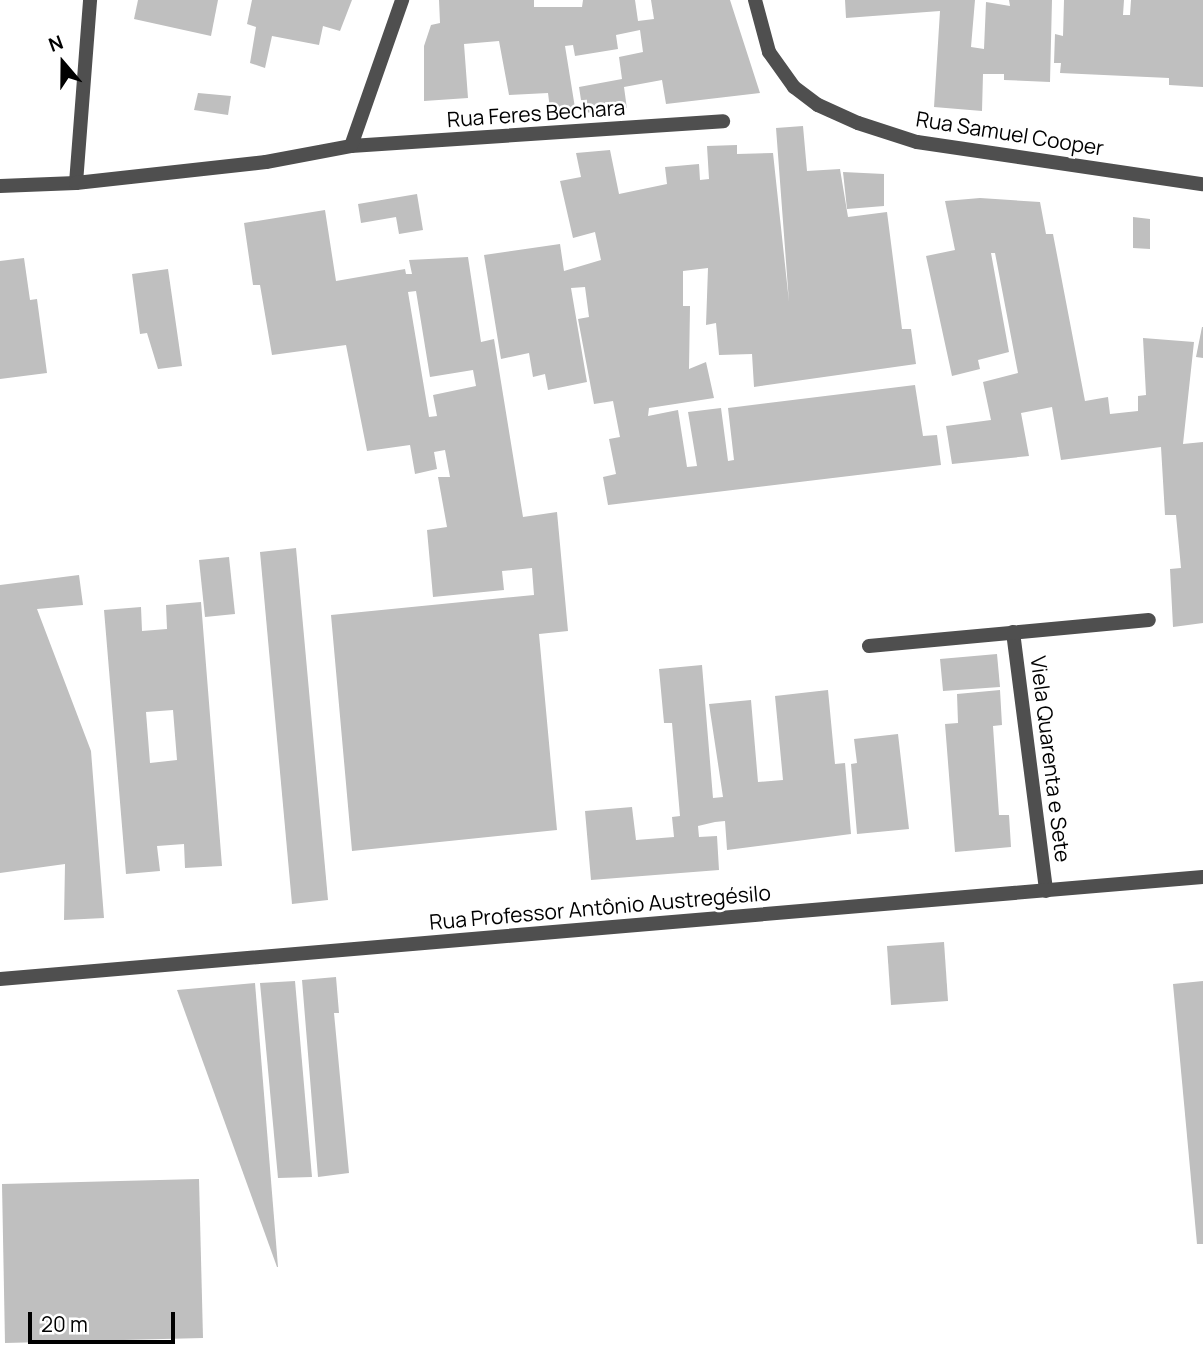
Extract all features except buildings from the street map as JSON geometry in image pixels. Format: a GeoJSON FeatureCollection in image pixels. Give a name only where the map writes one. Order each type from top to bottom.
{"type":"FeatureCollection","features":[{"type":"Feature","properties":{"kind":"street"},"geometry":{"type":"LineString","coordinates":[[76,183],[90,0]]}},
{"type":"Feature","properties":{"kind":"street"},"geometry":{"type":"LineString","coordinates":[[351,146],[402,0]]}},
{"type":"Feature","properties":{"kind":"street","name":"Rua Samuel Cooper"},"geometry":{"type":"LineString","coordinates":[[755,0],[768,52],[794,87],[818,105],[858,123],[917,142],[1203,184]]}},
{"type":"Feature","properties":{"kind":"street","name":"Rua Feres Bechara"},"geometry":{"type":"LineString","coordinates":[[0,186],[76,183],[267,162],[351,146],[723,121]]}},
{"type":"Feature","properties":{"kind":"street"},"geometry":{"type":"LineString","coordinates":[[869,646],[1149,620]]}},
{"type":"Feature","properties":{"kind":"street","name":"Viela Quarenta e Sete"},"geometry":{"type":"LineString","coordinates":[[1013,632],[1046,891]]}},
{"type":"Feature","properties":{"kind":"street","name":"Rua Professor Antônio Austregésilo"},"geometry":{"type":"LineString","coordinates":[[0,979],[1203,877]]}}]}
